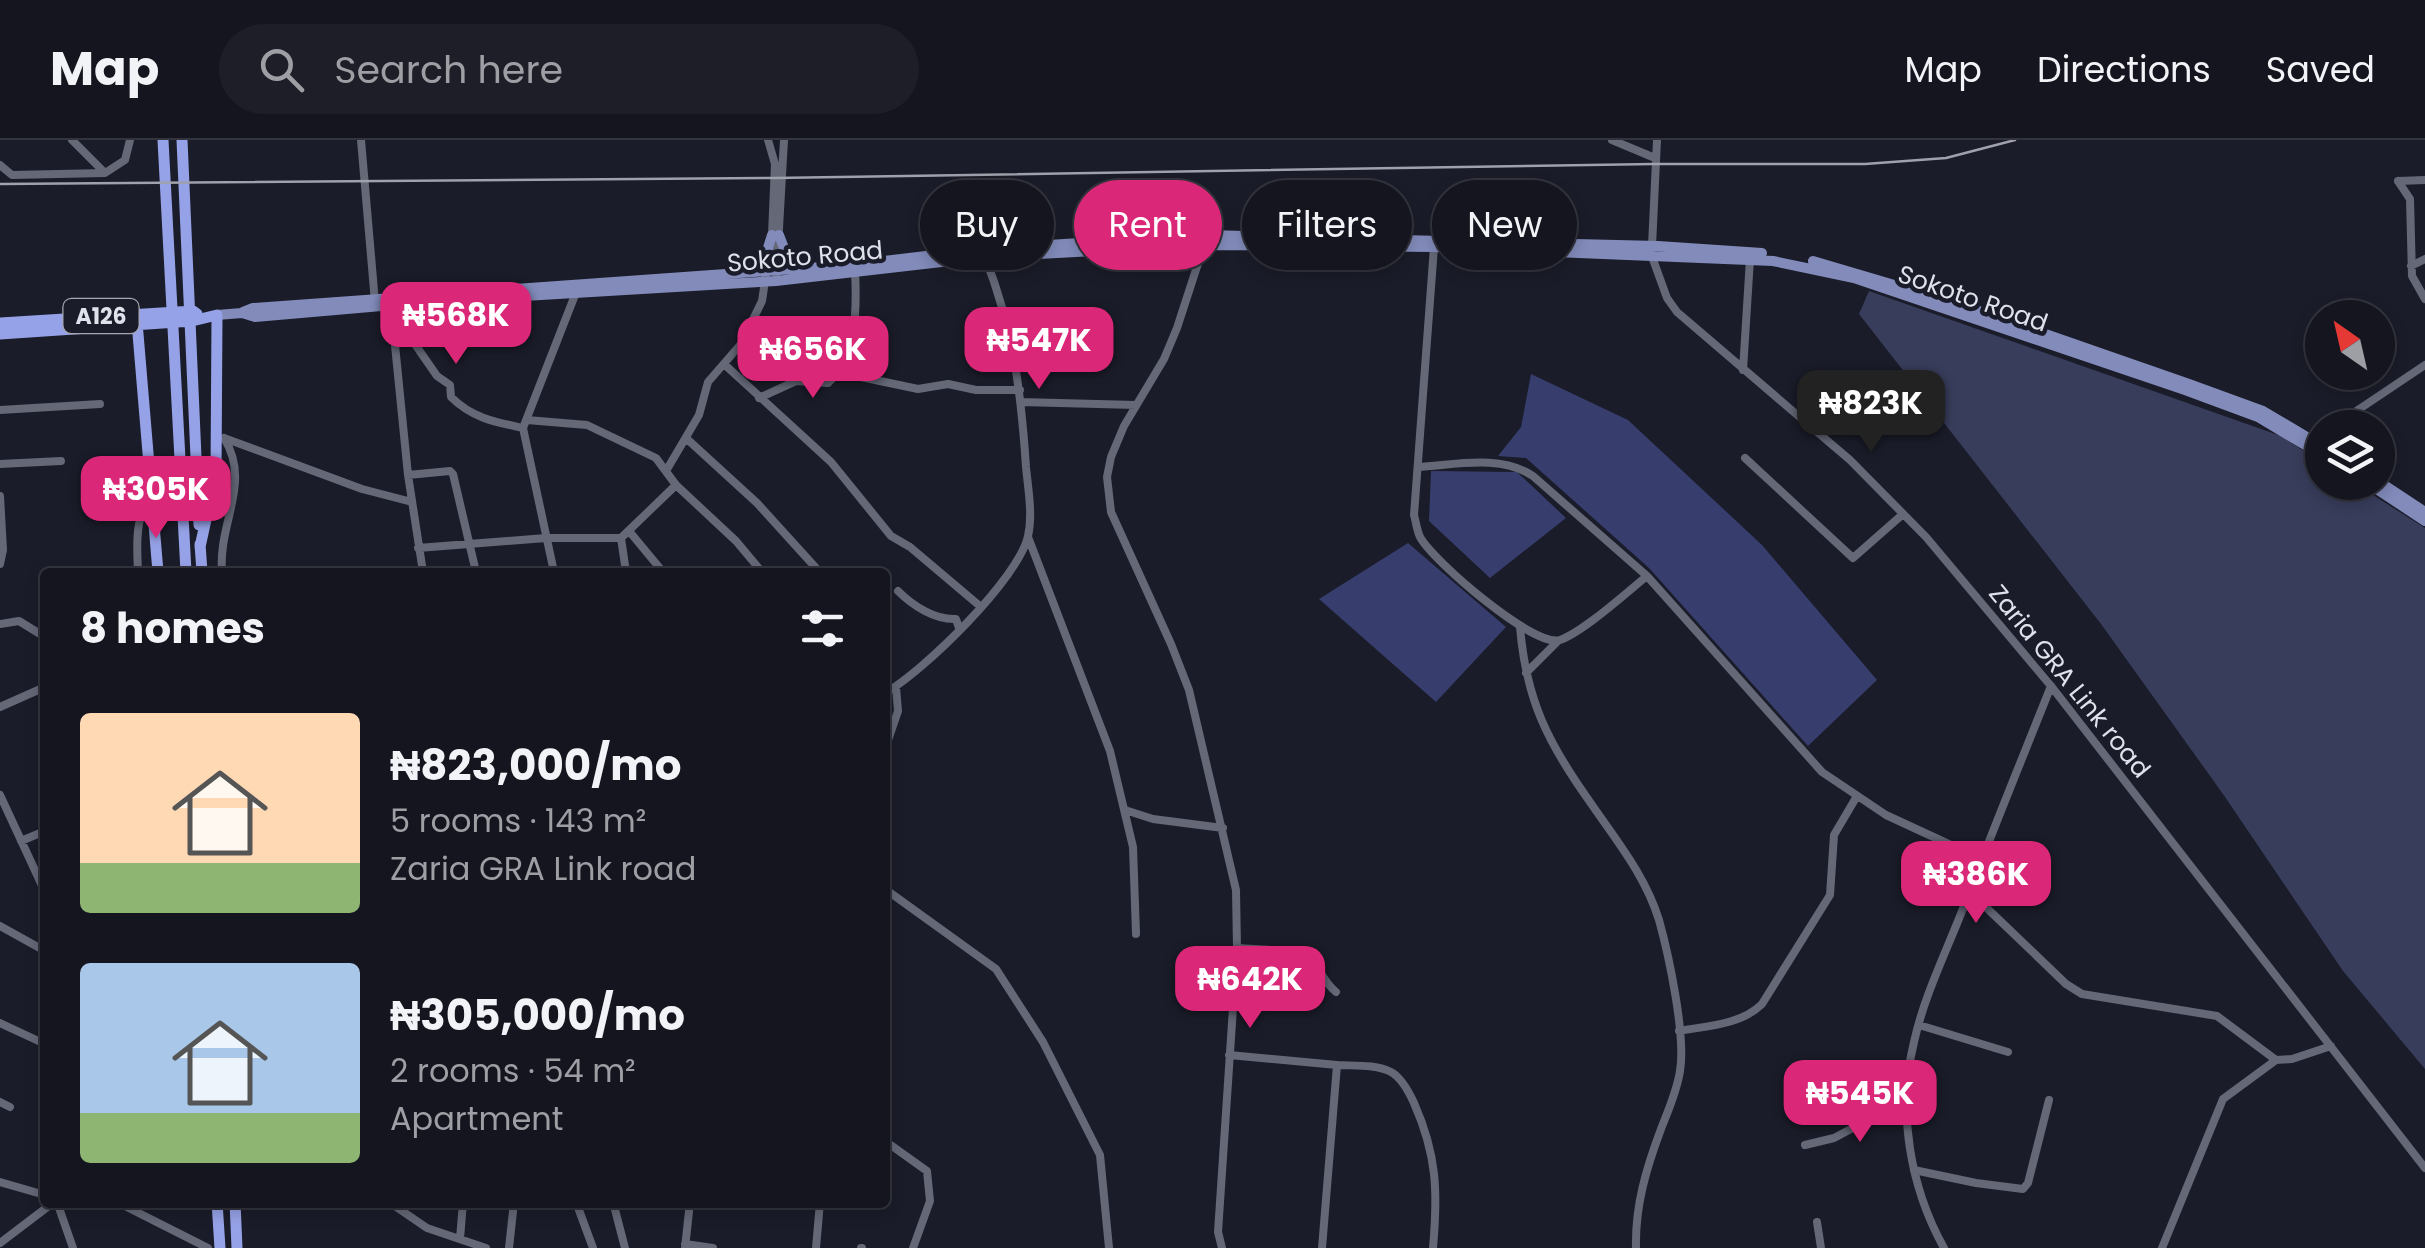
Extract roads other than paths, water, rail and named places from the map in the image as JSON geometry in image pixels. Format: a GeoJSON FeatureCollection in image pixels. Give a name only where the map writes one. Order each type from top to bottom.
{"type":"FeatureCollection","features":[{"type":"Feature","properties":{"kind":"highway"},"geometry":{"type":"LineString","coordinates":[[163,147],[186,568]]}},
{"type":"Feature","properties":{"kind":"highway"},"geometry":{"type":"LineString","coordinates":[[182,147],[202,568]]}},
{"type":"Feature","properties":{"kind":"highway","name":"A126"},"geometry":{"type":"LineString","coordinates":[[0,324],[193,312],[200,316]]}},
{"type":"Feature","properties":{"kind":"highway"},"geometry":{"type":"LineString","coordinates":[[200,547],[216,474],[217,316]]}},
{"type":"Feature","properties":{"kind":"highway","name":"A126"},"geometry":{"type":"LineString","coordinates":[[0,334],[217,316]]}},
{"type":"Feature","properties":{"kind":"highway"},"geometry":{"type":"LineString","coordinates":[[136,322],[158,568]]}},
{"type":"Feature","properties":{"kind":"highway"},"geometry":{"type":"LineString","coordinates":[[180,462],[197,460]]}},
{"type":"Feature","properties":{"kind":"highway"},"geometry":{"type":"LineString","coordinates":[[218,1208],[220,1248]]}},
{"type":"Feature","properties":{"kind":"highway"},"geometry":{"type":"LineString","coordinates":[[235,1208],[238,1248]]}},
{"type":"Feature","properties":{"kind":"main road"},"geometry":{"type":"LineString","coordinates":[[747,270],[775,235],[802,267]]}},
{"type":"Feature","properties":{"kind":"main road","name":"Sokoto Road"},"geometry":{"type":"LineString","coordinates":[[772,275],[802,267],[986,250],[1208,235],[1432,243]]}},
{"type":"Feature","properties":{"kind":"main road","name":"Sokoto Road"},"geometry":{"type":"LineString","coordinates":[[1222,245],[1432,247]]}},
{"type":"Feature","properties":{"kind":"main road","name":"Sokoto Road"},"geometry":{"type":"LineString","coordinates":[[1577,248],[1776,254],[1858,272],[2263,411],[2305,435]]}},
{"type":"Feature","properties":{"kind":"main road","name":"Sokoto Road"},"geometry":{"type":"LineString","coordinates":[[1652,250],[1774,260],[1854,278],[2185,390],[2258,417],[2305,444]]}},
{"type":"Feature","properties":{"kind":"main road","name":"Sokoto Road"},"geometry":{"type":"LineString","coordinates":[[217,316],[255,316],[375,302],[391,305],[575,294],[920,264]]}},
{"type":"Feature","properties":{"kind":"main road"},"geometry":{"type":"LineString","coordinates":[[375,302],[747,270],[772,275]]}},
{"type":"Feature","properties":{"kind":"main road"},"geometry":{"type":"LineString","coordinates":[[2395,492],[2425,512]]}},
{"type":"Feature","properties":{"kind":"main road"},"geometry":{"type":"LineString","coordinates":[[2393,500],[2425,521]]}},
{"type":"Feature","properties":{"kind":"street"},"geometry":{"type":"LineString","coordinates":[[72,140],[105,174]]}},
{"type":"Feature","properties":{"kind":"street"},"geometry":{"type":"LineString","coordinates":[[0,165],[12,175],[105,174],[124,160],[130,140]]}},
{"type":"Feature","properties":{"kind":"street"},"geometry":{"type":"LineString","coordinates":[[361,140],[375,302]]}},
{"type":"Feature","properties":{"kind":"street"},"geometry":{"type":"LineString","coordinates":[[768,140],[776,164],[775,235]]}},
{"type":"Feature","properties":{"kind":"street"},"geometry":{"type":"LineString","coordinates":[[666,471],[699,414],[705,388],[752,322],[772,275],[784,140]]}},
{"type":"Feature","properties":{"kind":"street"},"geometry":{"type":"LineString","coordinates":[[1612,140],[1654,158]]}},
{"type":"Feature","properties":{"kind":"street"},"geometry":{"type":"LineString","coordinates":[[1652,250],[1654,158],[1658,140]]}},
{"type":"Feature","properties":{"kind":"street"},"geometry":{"type":"LineString","coordinates":[[2410,199],[2412,276],[2425,300]]}},
{"type":"Feature","properties":{"kind":"street","name":"Zaria GRA Link road"},"geometry":{"type":"LineString","coordinates":[[1652,250],[1667,298],[1677,312],[1850,460],[1903,514],[2052,686],[2425,1168]]}},
{"type":"Feature","properties":{"kind":"street"},"geometry":{"type":"LineString","coordinates":[[1743,370],[1750,259]]}},
{"type":"Feature","properties":{"kind":"street"},"geometry":{"type":"LineString","coordinates":[[2411,266],[2425,259]]}},
{"type":"Feature","properties":{"kind":"street"},"geometry":{"type":"LineString","coordinates":[[890,689],[981,607],[1009,574],[1028,537],[1030,514],[1020,390],[1012,339],[988,270]]}},
{"type":"Feature","properties":{"kind":"street"},"geometry":{"type":"LineString","coordinates":[[1196,270],[1164,359],[1111,457],[1108,496],[1130,558],[1188,690],[1236,890],[1237,948],[1218,1232],[1222,1248]]}},
{"type":"Feature","properties":{"kind":"street"},"geometry":{"type":"LineString","coordinates":[[1432,270],[1414,515],[1420,537],[1520,628],[1558,641]]}},
{"type":"Feature","properties":{"kind":"street"},"geometry":{"type":"LineString","coordinates":[[759,398],[796,381],[828,383],[837,372],[847,356],[856,271]]}},
{"type":"Feature","properties":{"kind":"street"},"geometry":{"type":"LineString","coordinates":[[553,568],[525,424],[575,294]]}},
{"type":"Feature","properties":{"kind":"street"},"geometry":{"type":"LineString","coordinates":[[391,305],[408,475],[422,568]]}},
{"type":"Feature","properties":{"kind":"street"},"geometry":{"type":"LineString","coordinates":[[393,322],[401,324],[464,410],[487,420],[587,425],[656,458],[676,485],[736,541],[759,568]]}},
{"type":"Feature","properties":{"kind":"street"},"geometry":{"type":"LineString","coordinates":[[724,364],[831,462],[891,536],[910,547],[981,607]]}},
{"type":"Feature","properties":{"kind":"street"},"geometry":{"type":"LineString","coordinates":[[2357,410],[2425,365]]}},
{"type":"Feature","properties":{"kind":"street"},"geometry":{"type":"LineString","coordinates":[[837,372],[918,389],[948,384],[976,390],[1020,390]]}},
{"type":"Feature","properties":{"kind":"street"},"geometry":{"type":"LineString","coordinates":[[1021,402],[1136,405]]}},
{"type":"Feature","properties":{"kind":"street"},"geometry":{"type":"LineString","coordinates":[[0,410],[100,404]]}},
{"type":"Feature","properties":{"kind":"street"},"geometry":{"type":"LineString","coordinates":[[216,425],[233,452],[236,480],[224,526],[222,568]]}},
{"type":"Feature","properties":{"kind":"street"},"geometry":{"type":"LineString","coordinates":[[224,438],[362,489],[412,502]]}},
{"type":"Feature","properties":{"kind":"street"},"geometry":{"type":"LineString","coordinates":[[687,439],[756,503],[816,568]]}},
{"type":"Feature","properties":{"kind":"street"},"geometry":{"type":"LineString","coordinates":[[1745,458],[1853,558],[1903,514]]}},
{"type":"Feature","properties":{"kind":"street"},"geometry":{"type":"LineString","coordinates":[[0,464],[61,461]]}},
{"type":"Feature","properties":{"kind":"street"},"geometry":{"type":"LineString","coordinates":[[1418,467],[1503,462],[1519,466],[1647,576],[1807,758],[1857,796],[1914,831],[1982,859]]}},
{"type":"Feature","properties":{"kind":"street"},"geometry":{"type":"LineString","coordinates":[[408,475],[450,471],[453,474],[475,568]]}},
{"type":"Feature","properties":{"kind":"street"},"geometry":{"type":"LineString","coordinates":[[418,548],[546,538],[621,538],[676,485]]}},
{"type":"Feature","properties":{"kind":"street"},"geometry":{"type":"LineString","coordinates":[[0,496],[0,564]]}},
{"type":"Feature","properties":{"kind":"street"},"geometry":{"type":"LineString","coordinates":[[138,568],[141,518],[152,497]]}},
{"type":"Feature","properties":{"kind":"street"},"geometry":{"type":"LineString","coordinates":[[629,531],[660,568]]}},
{"type":"Feature","properties":{"kind":"street"},"geometry":{"type":"LineString","coordinates":[[1028,537],[1091,695],[1125,810],[1133,847],[1136,934]]}},
{"type":"Feature","properties":{"kind":"street"},"geometry":{"type":"LineString","coordinates":[[621,538],[625,568]]}},
{"type":"Feature","properties":{"kind":"street"},"geometry":{"type":"LineString","coordinates":[[1526,673],[1558,641],[1647,576]]}},
{"type":"Feature","properties":{"kind":"street"},"geometry":{"type":"LineString","coordinates":[[898,591],[922,610],[956,620],[960,628]]}},
{"type":"Feature","properties":{"kind":"street"},"geometry":{"type":"LineString","coordinates":[[0,624],[19,621],[40,635]]}},
{"type":"Feature","properties":{"kind":"street"},"geometry":{"type":"LineString","coordinates":[[1520,628],[1531,698],[1550,741],[1622,846],[1653,902],[1660,924],[1679,1032],[1680,1071],[1648,1164],[1636,1215],[1636,1248]]}},
{"type":"Feature","properties":{"kind":"street"},"geometry":{"type":"LineString","coordinates":[[890,734],[898,711],[896,686]]}},
{"type":"Feature","properties":{"kind":"street"},"geometry":{"type":"LineString","coordinates":[[1944,1248],[1917,1190],[1908,1114],[1910,1060],[1919,1025],[1982,859],[2052,686]]}},
{"type":"Feature","properties":{"kind":"street"},"geometry":{"type":"LineString","coordinates":[[0,707],[40,689]]}},
{"type":"Feature","properties":{"kind":"street"},"geometry":{"type":"LineString","coordinates":[[0,795],[3,809],[40,881]]}},
{"type":"Feature","properties":{"kind":"street"},"geometry":{"type":"LineString","coordinates":[[1679,1032],[1726,1022],[1749,1014],[1762,1004],[1830,894],[1834,835],[1857,796]]}},
{"type":"Feature","properties":{"kind":"street"},"geometry":{"type":"LineString","coordinates":[[1125,810],[1152,819],[1224,828]]}},
{"type":"Feature","properties":{"kind":"street"},"geometry":{"type":"LineString","coordinates":[[21,841],[40,832]]}},
{"type":"Feature","properties":{"kind":"street"},"geometry":{"type":"LineString","coordinates":[[1970,891],[2066,984],[2082,994],[2217,1016],[2276,1060]]}},
{"type":"Feature","properties":{"kind":"street"},"geometry":{"type":"LineString","coordinates":[[890,893],[996,970],[1044,1042],[1100,1155],[1109,1248]]}},
{"type":"Feature","properties":{"kind":"street"},"geometry":{"type":"LineString","coordinates":[[0,926],[40,948]]}},
{"type":"Feature","properties":{"kind":"street"},"geometry":{"type":"LineString","coordinates":[[1237,948],[1305,952],[1321,978],[1336,992]]}},
{"type":"Feature","properties":{"kind":"street"},"geometry":{"type":"LineString","coordinates":[[0,1023],[40,1042]]}},
{"type":"Feature","properties":{"kind":"street"},"geometry":{"type":"LineString","coordinates":[[1919,1025],[2008,1052]]}},
{"type":"Feature","properties":{"kind":"street"},"geometry":{"type":"LineString","coordinates":[[2162,1248],[2224,1099],[2276,1060],[2331,1046]]}},
{"type":"Feature","properties":{"kind":"street"},"geometry":{"type":"LineString","coordinates":[[1229,1054],[1384,1069],[1396,1074],[1410,1092],[1435,1162],[1433,1248]]}},
{"type":"Feature","properties":{"kind":"street"},"geometry":{"type":"LineString","coordinates":[[1322,1248],[1337,1065]]}},
{"type":"Feature","properties":{"kind":"street"},"geometry":{"type":"LineString","coordinates":[[1914,1170],[1976,1184],[2024,1189],[2049,1100]]}},
{"type":"Feature","properties":{"kind":"street"},"geometry":{"type":"LineString","coordinates":[[0,1102],[10,1107]]}},
{"type":"Feature","properties":{"kind":"street"},"geometry":{"type":"LineString","coordinates":[[1806,1145],[1834,1138],[1864,1122],[1908,1114]]}},
{"type":"Feature","properties":{"kind":"street"},"geometry":{"type":"LineString","coordinates":[[890,1145],[927,1171],[930,1200],[913,1248]]}},
{"type":"Feature","properties":{"kind":"street"},"geometry":{"type":"LineString","coordinates":[[0,1182],[40,1194]]}},
{"type":"Feature","properties":{"kind":"street"},"geometry":{"type":"LineString","coordinates":[[0,1242],[48,1208]]}},
{"type":"Feature","properties":{"kind":"street"},"geometry":{"type":"LineString","coordinates":[[58,1208],[73,1248]]}},
{"type":"Feature","properties":{"kind":"street"},"geometry":{"type":"LineString","coordinates":[[129,1208],[208,1248]]}},
{"type":"Feature","properties":{"kind":"street"},"geometry":{"type":"LineString","coordinates":[[397,1208],[420,1224],[486,1248]]}},
{"type":"Feature","properties":{"kind":"street"},"geometry":{"type":"LineString","coordinates":[[460,1239],[463,1208]]}},
{"type":"Feature","properties":{"kind":"street"},"geometry":{"type":"LineString","coordinates":[[510,1248],[513,1208]]}},
{"type":"Feature","properties":{"kind":"street"},"geometry":{"type":"LineString","coordinates":[[578,1208],[593,1248]]}},
{"type":"Feature","properties":{"kind":"street"},"geometry":{"type":"LineString","coordinates":[[615,1208],[625,1248]]}},
{"type":"Feature","properties":{"kind":"street"},"geometry":{"type":"LineString","coordinates":[[689,1208],[685,1246],[713,1248]]}},
{"type":"Feature","properties":{"kind":"street"},"geometry":{"type":"LineString","coordinates":[[816,1248],[819,1208]]}},
{"type":"Feature","properties":{"kind":"street"},"geometry":{"type":"LineString","coordinates":[[1818,1222],[1821,1248]]}},
{"type":"Feature","properties":{"kind":"railway"},"geometry":{"type":"LineString","coordinates":[[0,184],[1865,164],[1946,158],[2015,140]]}}]}
